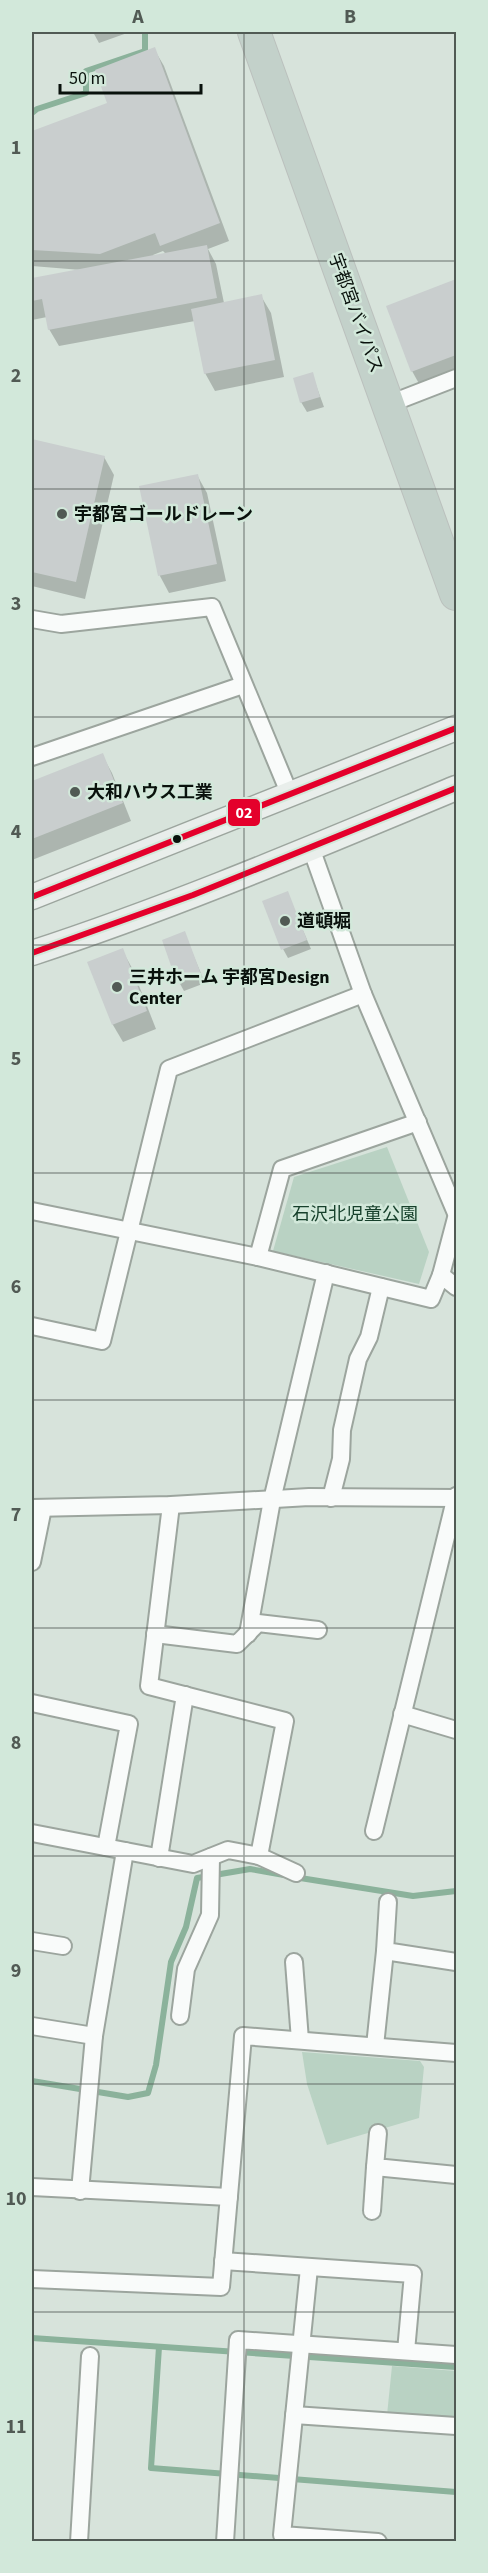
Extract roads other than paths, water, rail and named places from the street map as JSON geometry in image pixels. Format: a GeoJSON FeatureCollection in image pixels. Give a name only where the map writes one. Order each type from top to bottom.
{"type":"FeatureCollection","features":[{"type":"Feature","properties":{"kind":"highway","name":"宇都宮バイパス"},"geometry":{"type":"LineString","coordinates":[[254,32],[456,594]]}},
{"type":"Feature","properties":{"kind":"street"},"geometry":{"type":"LineString","coordinates":[[389,404],[456,378]]}},
{"type":"Feature","properties":{"kind":"street"},"geometry":{"type":"LineString","coordinates":[[32,619],[61,624],[212,607],[290,795]]}},
{"type":"Feature","properties":{"kind":"street"},"geometry":{"type":"LineString","coordinates":[[32,757],[243,685]]}},
{"type":"Feature","properties":{"kind":"street"},"geometry":{"type":"LineString","coordinates":[[32,897],[456,728]]}},
{"type":"Feature","properties":{"kind":"street"},"geometry":{"type":"LineString","coordinates":[[32,953],[311,848],[456,788]]}},
{"type":"Feature","properties":{"kind":"street"},"geometry":{"type":"LineString","coordinates":[[311,848],[363,994],[456,1213]]}},
{"type":"Feature","properties":{"kind":"street"},"geometry":{"type":"LineString","coordinates":[[32,1326],[102,1341],[131,1232],[169,1069],[363,994]]}},
{"type":"Feature","properties":{"kind":"street"},"geometry":{"type":"LineString","coordinates":[[258,1257],[282,1169],[418,1122]]}},
{"type":"Feature","properties":{"kind":"street"},"geometry":{"type":"LineString","coordinates":[[32,1211],[258,1257],[432,1299],[441,1275],[456,1218]]}},
{"type":"Feature","properties":{"kind":"street"},"geometry":{"type":"LineString","coordinates":[[248,1634],[272,1500],[326,1273]]}},
{"type":"Feature","properties":{"kind":"street"},"geometry":{"type":"LineString","coordinates":[[441,1275],[456,1287]]}},
{"type":"Feature","properties":{"kind":"street"},"geometry":{"type":"LineString","coordinates":[[331,1498],[340,1459],[342,1430],[358,1359],[369,1337],[381,1287]]}},
{"type":"Feature","properties":{"kind":"street"},"geometry":{"type":"LineString","coordinates":[[32,1562],[37,1508],[331,1498],[456,1498],[374,1831]]}},
{"type":"Feature","properties":{"kind":"street"},"geometry":{"type":"LineString","coordinates":[[171,1505],[149,1686],[285,1721],[259,1856]]}},
{"type":"Feature","properties":{"kind":"street"},"geometry":{"type":"LineString","coordinates":[[155,1634],[237,1644],[258,1623],[318,1630]]}},
{"type":"Feature","properties":{"kind":"street"},"geometry":{"type":"LineString","coordinates":[[159,1857],[184,1695]]}},
{"type":"Feature","properties":{"kind":"street"},"geometry":{"type":"LineString","coordinates":[[32,1703],[129,1724],[106,1847]]}},
{"type":"Feature","properties":{"kind":"street"},"geometry":{"type":"LineString","coordinates":[[402,1714],[456,1730]]}},
{"type":"Feature","properties":{"kind":"street"},"geometry":{"type":"LineString","coordinates":[[32,1833],[193,1864],[228,1850],[259,1856],[296,1873]]}},
{"type":"Feature","properties":{"kind":"street"},"geometry":{"type":"LineString","coordinates":[[80,2191],[94,2036],[125,1851]]}},
{"type":"Feature","properties":{"kind":"street"},"geometry":{"type":"LineString","coordinates":[[180,2016],[186,1969],[210,1915],[211,1857]]}},
{"type":"Feature","properties":{"kind":"street"},"geometry":{"type":"LineString","coordinates":[[375,2046],[388,1902]]}},
{"type":"Feature","properties":{"kind":"street"},"geometry":{"type":"LineString","coordinates":[[32,1941],[63,1946]]}},
{"type":"Feature","properties":{"kind":"street"},"geometry":{"type":"LineString","coordinates":[[385,1951],[456,1962]]}},
{"type":"Feature","properties":{"kind":"street"},"geometry":{"type":"LineString","coordinates":[[294,1962],[300,2040]]}},
{"type":"Feature","properties":{"kind":"street"},"geometry":{"type":"LineString","coordinates":[[32,2026],[94,2036]]}},
{"type":"Feature","properties":{"kind":"street"},"geometry":{"type":"LineString","coordinates":[[32,2279],[221,2287],[243,2036],[456,2053]]}},
{"type":"Feature","properties":{"kind":"street"},"geometry":{"type":"LineString","coordinates":[[372,2211],[378,2133]]}},
{"type":"Feature","properties":{"kind":"street"},"geometry":{"type":"LineString","coordinates":[[375,2167],[456,2175]]}},
{"type":"Feature","properties":{"kind":"street"},"geometry":{"type":"LineString","coordinates":[[32,2187],[229,2197]]}},
{"type":"Feature","properties":{"kind":"street"},"geometry":{"type":"LineString","coordinates":[[223,2261],[413,2274],[406,2351]]}},
{"type":"Feature","properties":{"kind":"street"},"geometry":{"type":"LineString","coordinates":[[309,2268],[282,2535],[378,2541]]}},
{"type":"Feature","properties":{"kind":"street"},"geometry":{"type":"LineString","coordinates":[[225,2541],[238,2340],[456,2355]]}},
{"type":"Feature","properties":{"kind":"street"},"geometry":{"type":"LineString","coordinates":[[79,2541],[90,2356]]}},
{"type":"Feature","properties":{"kind":"street"},"geometry":{"type":"LineString","coordinates":[[294,2415],[456,2426]]}},
{"type":"Feature","properties":{"kind":"waterway"},"geometry":{"type":"LineString","coordinates":[[32,113],[37,109],[86,93],[86,71],[145,51],[145,32]]}},
{"type":"Feature","properties":{"kind":"waterway"},"geometry":{"type":"LineString","coordinates":[[32,2081],[128,2097],[148,2093],[156,2065],[171,1962],[186,1927],[197,1878],[250,1869],[284,1875]]}},
{"type":"Feature","properties":{"kind":"waterway"},"geometry":{"type":"LineString","coordinates":[[294,1877],[413,1896],[456,1891]]}},
{"type":"Feature","properties":{"kind":"waterway"},"geometry":{"type":"LineString","coordinates":[[32,2338],[456,2367]]}},
{"type":"Feature","properties":{"kind":"waterway"},"geometry":{"type":"LineString","coordinates":[[159,2347],[151,2468],[456,2492]]}},
{"type":"Feature","properties":{"kind":"place","name":"宇都宮ゴールドレーン"},"geometry":{"type":"Point","coordinates":[62,514]}},
{"type":"Feature","properties":{"kind":"place","name":"大和ハウス工業"},"geometry":{"type":"Point","coordinates":[75,792]}},
{"type":"Feature","properties":{"kind":"place","name":"道頓堀"},"geometry":{"type":"Point","coordinates":[285,921]}},
{"type":"Feature","properties":{"kind":"place","name":"三井ホーム 宇都宮Design Center"},"geometry":{"type":"Point","coordinates":[117,987]}},
{"type":"Feature","properties":{"kind":"park label","name":"石沢北児童公園"},"geometry":{"type":"Point","coordinates":[355,1214]}}]}
